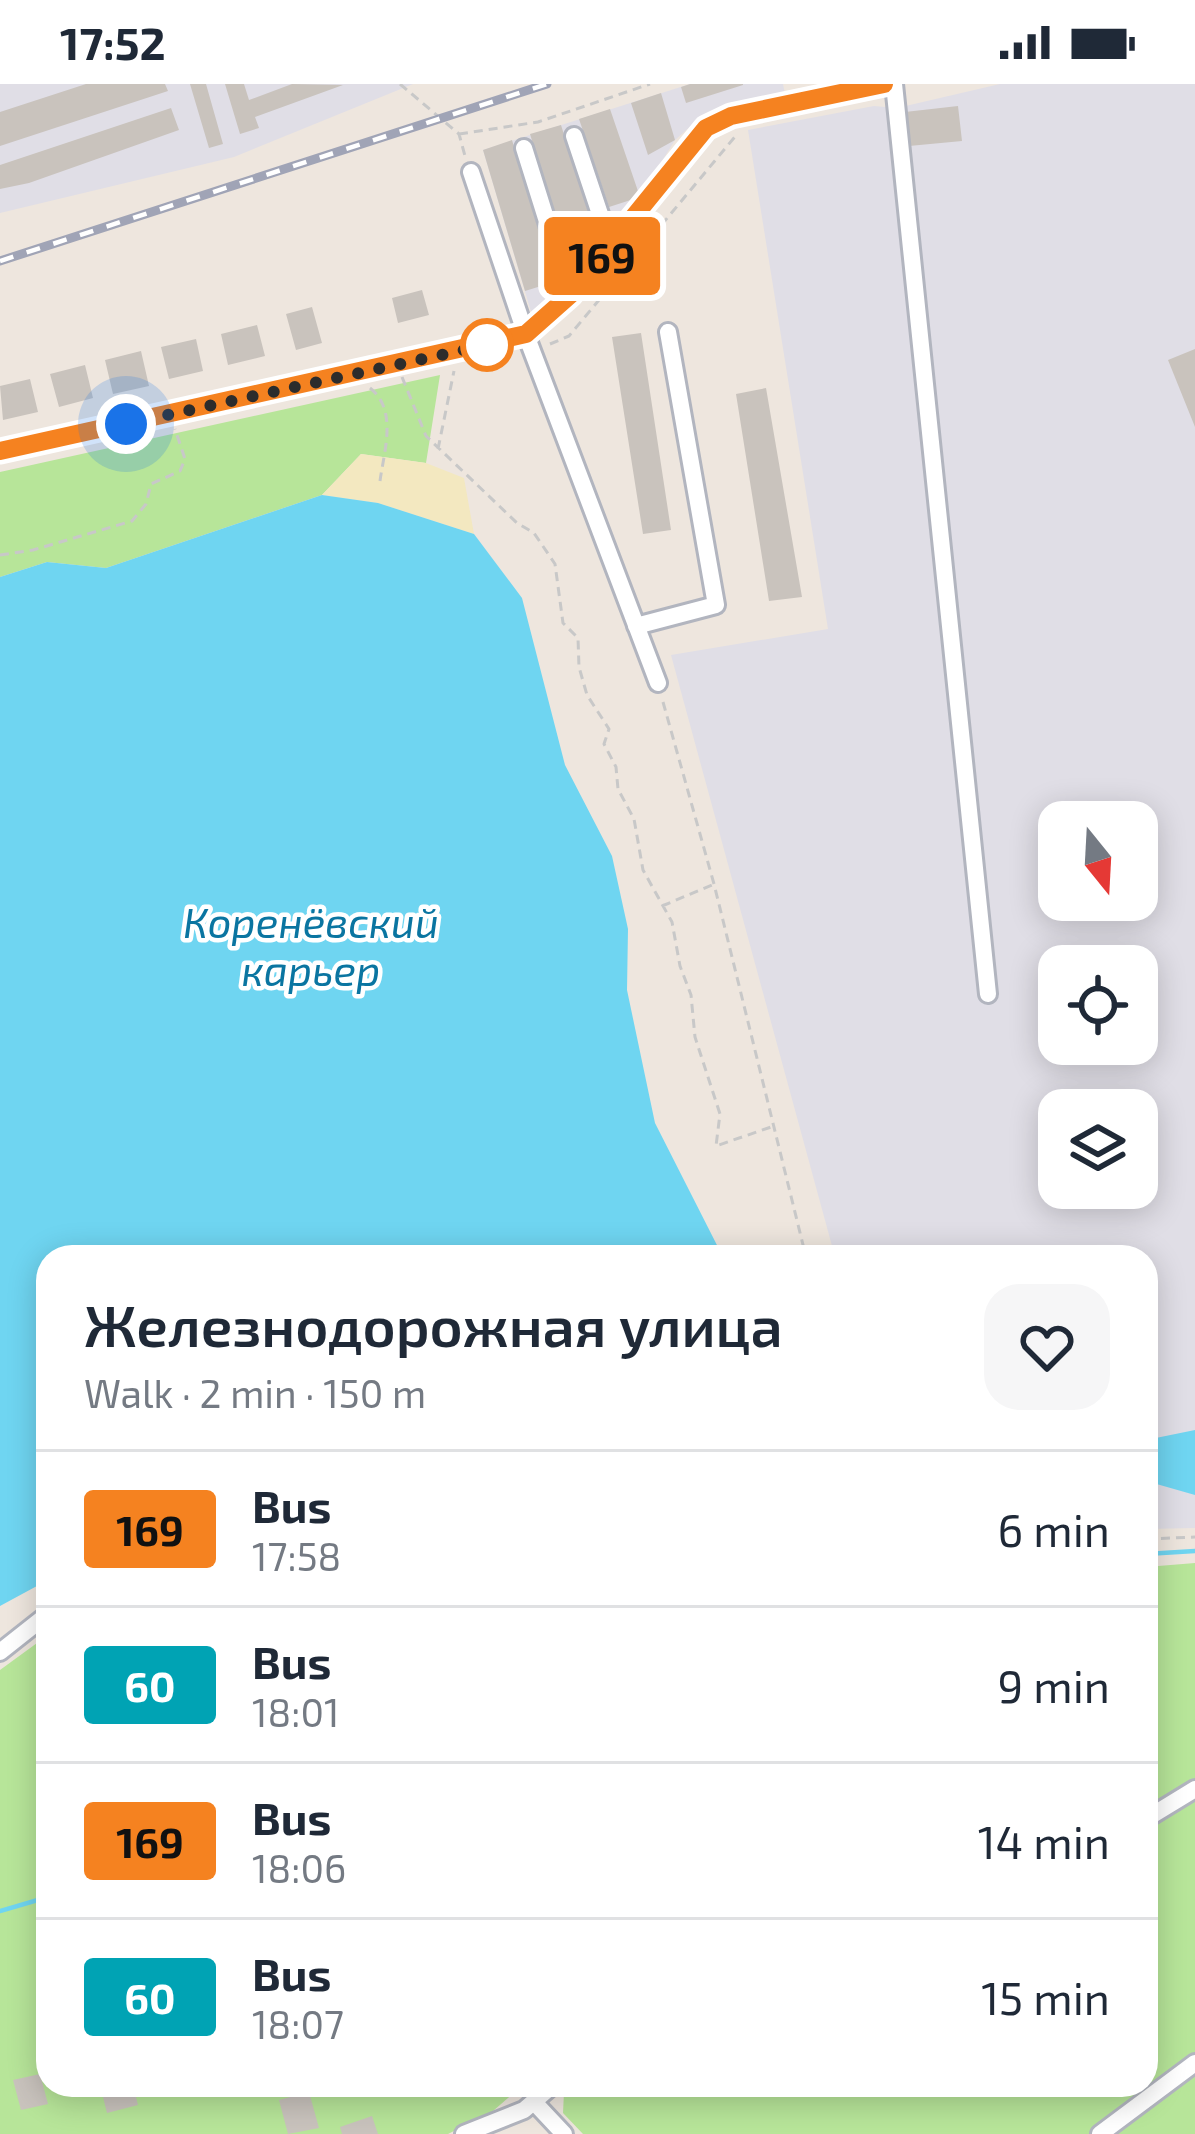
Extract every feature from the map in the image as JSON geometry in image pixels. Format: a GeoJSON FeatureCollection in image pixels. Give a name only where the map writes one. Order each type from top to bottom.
{"type":"FeatureCollection","features":[{"type":"Feature","properties":{"kind":"street"},"geometry":{"type":"LineString","coordinates":[[799,100],[837,84]]}},
{"type":"Feature","properties":{"kind":"street"},"geometry":{"type":"LineString","coordinates":[[0,451],[529,343],[706,128],[731,116],[884,84]]}},
{"type":"Feature","properties":{"kind":"street"},"geometry":{"type":"LineString","coordinates":[[894,84],[988,994]]}},
{"type":"Feature","properties":{"kind":"street"},"geometry":{"type":"LineString","coordinates":[[574,136],[611,247]]}},
{"type":"Feature","properties":{"kind":"street"},"geometry":{"type":"LineString","coordinates":[[524,148],[570,295]]}},
{"type":"Feature","properties":{"kind":"street"},"geometry":{"type":"LineString","coordinates":[[471,172],[529,343],[658,683]]}},
{"type":"Feature","properties":{"kind":"street"},"geometry":{"type":"LineString","coordinates":[[636,626],[716,605],[668,332]]}},
{"type":"Feature","properties":{"kind":"street"},"geometry":{"type":"LineString","coordinates":[[0,1652],[36,1624]]}},
{"type":"Feature","properties":{"kind":"street"},"geometry":{"type":"LineString","coordinates":[[1158,1812],[1195,1789]]}},
{"type":"Feature","properties":{"kind":"street"},"geometry":{"type":"LineString","coordinates":[[1158,2091],[1195,2063]]}},
{"type":"Feature","properties":{"kind":"street"},"geometry":{"type":"LineString","coordinates":[[464,2134],[524,2110],[540,2097]]}},
{"type":"Feature","properties":{"kind":"street"},"geometry":{"type":"LineString","coordinates":[[1100,2134],[1150,2097]]}},
{"type":"Feature","properties":{"kind":"street"},"geometry":{"type":"LineString","coordinates":[[534,2102],[564,2134]]}},
{"type":"Feature","properties":{"kind":"path"},"geometry":{"type":"LineString","coordinates":[[400,84],[459,134],[471,172]]}},
{"type":"Feature","properties":{"kind":"path"},"geometry":{"type":"LineString","coordinates":[[459,134],[538,122],[650,84]]}},
{"type":"Feature","properties":{"kind":"path"},"geometry":{"type":"LineString","coordinates":[[529,343],[569,336],[744,125]]}},
{"type":"Feature","properties":{"kind":"path"},"geometry":{"type":"LineString","coordinates":[[438,449],[457,363]]}},
{"type":"Feature","properties":{"kind":"path"},"geometry":{"type":"LineString","coordinates":[[402,375],[426,436],[517,523],[534,533],[555,564],[563,623],[578,638],[587,694],[609,729],[604,744],[616,767],[618,789],[634,819],[643,870],[672,922],[680,966],[692,995],[694,1037],[720,1114],[716,1146],[771,1127]]}},
{"type":"Feature","properties":{"kind":"path"},"geometry":{"type":"LineString","coordinates":[[364,384],[380,396],[388,422],[380,482]]}},
{"type":"Feature","properties":{"kind":"path"},"geometry":{"type":"LineString","coordinates":[[0,555],[132,521],[146,504],[151,484],[180,471],[185,459],[174,424]]}},
{"type":"Feature","properties":{"kind":"path"},"geometry":{"type":"LineString","coordinates":[[658,683],[714,884],[803,1245]]}},
{"type":"Feature","properties":{"kind":"path"},"geometry":{"type":"LineString","coordinates":[[662,906],[714,884]]}},
{"type":"Feature","properties":{"kind":"path"},"geometry":{"type":"LineString","coordinates":[[1158,1539],[1195,1537]]}},
{"type":"Feature","properties":{"kind":"shaded area"},"geometry":{"type":"Polygon","coordinates":[[[0,84],[413,84],[234,157],[0,213],[0,84]]]}},
{"type":"Feature","properties":{"kind":"shaded area"},"geometry":{"type":"Polygon","coordinates":[[[690,84],[783,84],[785,94],[693,124],[675,140],[640,197],[532,315],[483,150],[690,84]]]}},
{"type":"Feature","properties":{"kind":"shaded area"},"geometry":{"type":"Polygon","coordinates":[[[1000,84],[1195,84],[1195,1528],[1158,1529],[1158,1245],[832,1245],[671,655],[828,629],[748,130],[874,106],[897,108],[1000,84]]]}},
{"type":"Feature","properties":{"kind":"green space"},"geometry":{"type":"Polygon","coordinates":[[[440,375],[426,463],[361,454],[322,495],[106,568],[47,562],[0,577],[0,472],[440,375]]]}},
{"type":"Feature","properties":{"kind":"green space"},"geometry":{"type":"Polygon","coordinates":[[[1195,1563],[1195,1781],[1158,1803],[1158,1566],[1195,1563]]]}},
{"type":"Feature","properties":{"kind":"green space"},"geometry":{"type":"Polygon","coordinates":[[[36,1644],[36,2097],[509,2097],[493,2111],[448,2134],[0,2134],[0,1670],[36,1644]]]}},
{"type":"Feature","properties":{"kind":"green space"},"geometry":{"type":"Polygon","coordinates":[[[1195,1799],[1195,2134],[583,2134],[563,2113],[564,2097],[1158,2097],[1158,1821],[1195,1799]]]}},
{"type":"Feature","properties":{"kind":"sand"},"geometry":{"type":"Polygon","coordinates":[[[361,454],[426,463],[464,478],[474,534],[378,503],[322,495],[361,454]]]}},
{"type":"Feature","properties":{"kind":"water","name":"Коренёвский карьер"},"geometry":{"type":"Polygon","coordinates":[[[322,495],[378,503],[474,534],[522,598],[565,765],[612,856],[628,929],[627,990],[655,1123],[717,1245],[36,1245],[36,1586],[0,1606],[0,577],[47,562],[106,568],[322,495]]]}},
{"type":"Feature","properties":{"kind":"water"},"geometry":{"type":"Polygon","coordinates":[[[1195,1430],[1195,1495],[1158,1484],[1158,1438],[1195,1430]]]}},
{"type":"Feature","properties":{"kind":"building"},"geometry":{"type":"Polygon","coordinates":[[[86,84],[165,84],[168,91],[0,146],[0,112],[86,84]]]}},
{"type":"Feature","properties":{"kind":"building"},"geometry":{"type":"Polygon","coordinates":[[[190,84],[206,84],[223,144],[209,148],[190,84]]]}},
{"type":"Feature","properties":{"kind":"building"},"geometry":{"type":"Polygon","coordinates":[[[225,84],[244,84],[249,100],[292,84],[343,85],[255,117],[259,128],[240,134],[225,84]]]}},
{"type":"Feature","properties":{"kind":"building"},"geometry":{"type":"Polygon","coordinates":[[[743,85],[686,103],[681,87],[743,85]]]}},
{"type":"Feature","properties":{"kind":"building"},"geometry":{"type":"Polygon","coordinates":[[[661,93],[675,140],[648,155],[631,103],[661,93]]]}},
{"type":"Feature","properties":{"kind":"building"},"geometry":{"type":"Polygon","coordinates":[[[958,106],[962,141],[909,146],[905,112],[958,106]]]}},
{"type":"Feature","properties":{"kind":"building"},"geometry":{"type":"Polygon","coordinates":[[[171,108],[179,130],[0,189],[0,165],[171,108]]]}},
{"type":"Feature","properties":{"kind":"building"},"geometry":{"type":"Polygon","coordinates":[[[610,109],[640,197],[609,207],[579,119],[610,109]]]}},
{"type":"Feature","properties":{"kind":"building"},"geometry":{"type":"Polygon","coordinates":[[[561,125],[596,237],[565,247],[530,134],[561,125]]]}},
{"type":"Feature","properties":{"kind":"building"},"geometry":{"type":"Polygon","coordinates":[[[512,140],[554,282],[525,291],[483,150],[512,140]]]}},
{"type":"Feature","properties":{"kind":"building"},"geometry":{"type":"Polygon","coordinates":[[[422,290],[429,315],[398,323],[392,298],[422,290]]]}},
{"type":"Feature","properties":{"kind":"building"},"geometry":{"type":"Polygon","coordinates":[[[312,307],[322,343],[296,350],[286,314],[312,307]]]}},
{"type":"Feature","properties":{"kind":"building"},"geometry":{"type":"Polygon","coordinates":[[[257,325],[265,356],[228,365],[221,334],[257,325]]]}},
{"type":"Feature","properties":{"kind":"building"},"geometry":{"type":"Polygon","coordinates":[[[641,333],[671,530],[643,534],[612,337],[641,333]]]}},
{"type":"Feature","properties":{"kind":"building"},"geometry":{"type":"Polygon","coordinates":[[[196,339],[203,371],[169,379],[161,347],[196,339]]]}},
{"type":"Feature","properties":{"kind":"building"},"geometry":{"type":"Polygon","coordinates":[[[1195,349],[1195,427],[1168,360],[1195,349]]]}},
{"type":"Feature","properties":{"kind":"building"},"geometry":{"type":"Polygon","coordinates":[[[141,351],[149,386],[113,394],[105,360],[141,351]]]}},
{"type":"Feature","properties":{"kind":"building"},"geometry":{"type":"Polygon","coordinates":[[[85,365],[93,398],[59,407],[50,374],[85,365]]]}},
{"type":"Feature","properties":{"kind":"building"},"geometry":{"type":"Polygon","coordinates":[[[30,379],[38,412],[3,420],[0,386],[30,379]]]}},
{"type":"Feature","properties":{"kind":"building"},"geometry":{"type":"Polygon","coordinates":[[[766,388],[802,597],[769,601],[736,394],[766,388]]]}},
{"type":"Feature","properties":{"kind":"building"},"geometry":{"type":"Polygon","coordinates":[[[36,2075],[36,2097],[46,2097],[48,2104],[21,2110],[13,2080],[36,2075]]]}},
{"type":"Feature","properties":{"kind":"building"},"geometry":{"type":"Polygon","coordinates":[[[103,2097],[136,2097],[138,2105],[107,2113],[103,2097]]]}},
{"type":"Feature","properties":{"kind":"building"},"geometry":{"type":"Polygon","coordinates":[[[310,2097],[319,2128],[288,2134],[279,2100],[310,2097]]]}},
{"type":"Feature","properties":{"kind":"building"},"geometry":{"type":"Polygon","coordinates":[[[372,2116],[378,2134],[342,2134],[340,2127],[372,2116]]]}},
{"type":"Feature","properties":{"kind":"waterway"},"geometry":{"type":"LineString","coordinates":[[1158,1553],[1195,1551]]}},
{"type":"Feature","properties":{"kind":"waterway"},"geometry":{"type":"LineString","coordinates":[[0,1911],[36,1900]]}},
{"type":"Feature","properties":{"kind":"railway"},"geometry":{"type":"LineString","coordinates":[[0,261],[547,84]]}},
{"type":"Feature","properties":{"kind":"bus line","name":"169"},"geometry":{"type":"LineString","coordinates":[[0,451],[526,334],[570,295],[706,128],[731,116],[884,84]]}},
{"type":"Feature","properties":{"kind":"route"},"geometry":{"type":"LineString","coordinates":[[126,424],[487,345]]}}]}
